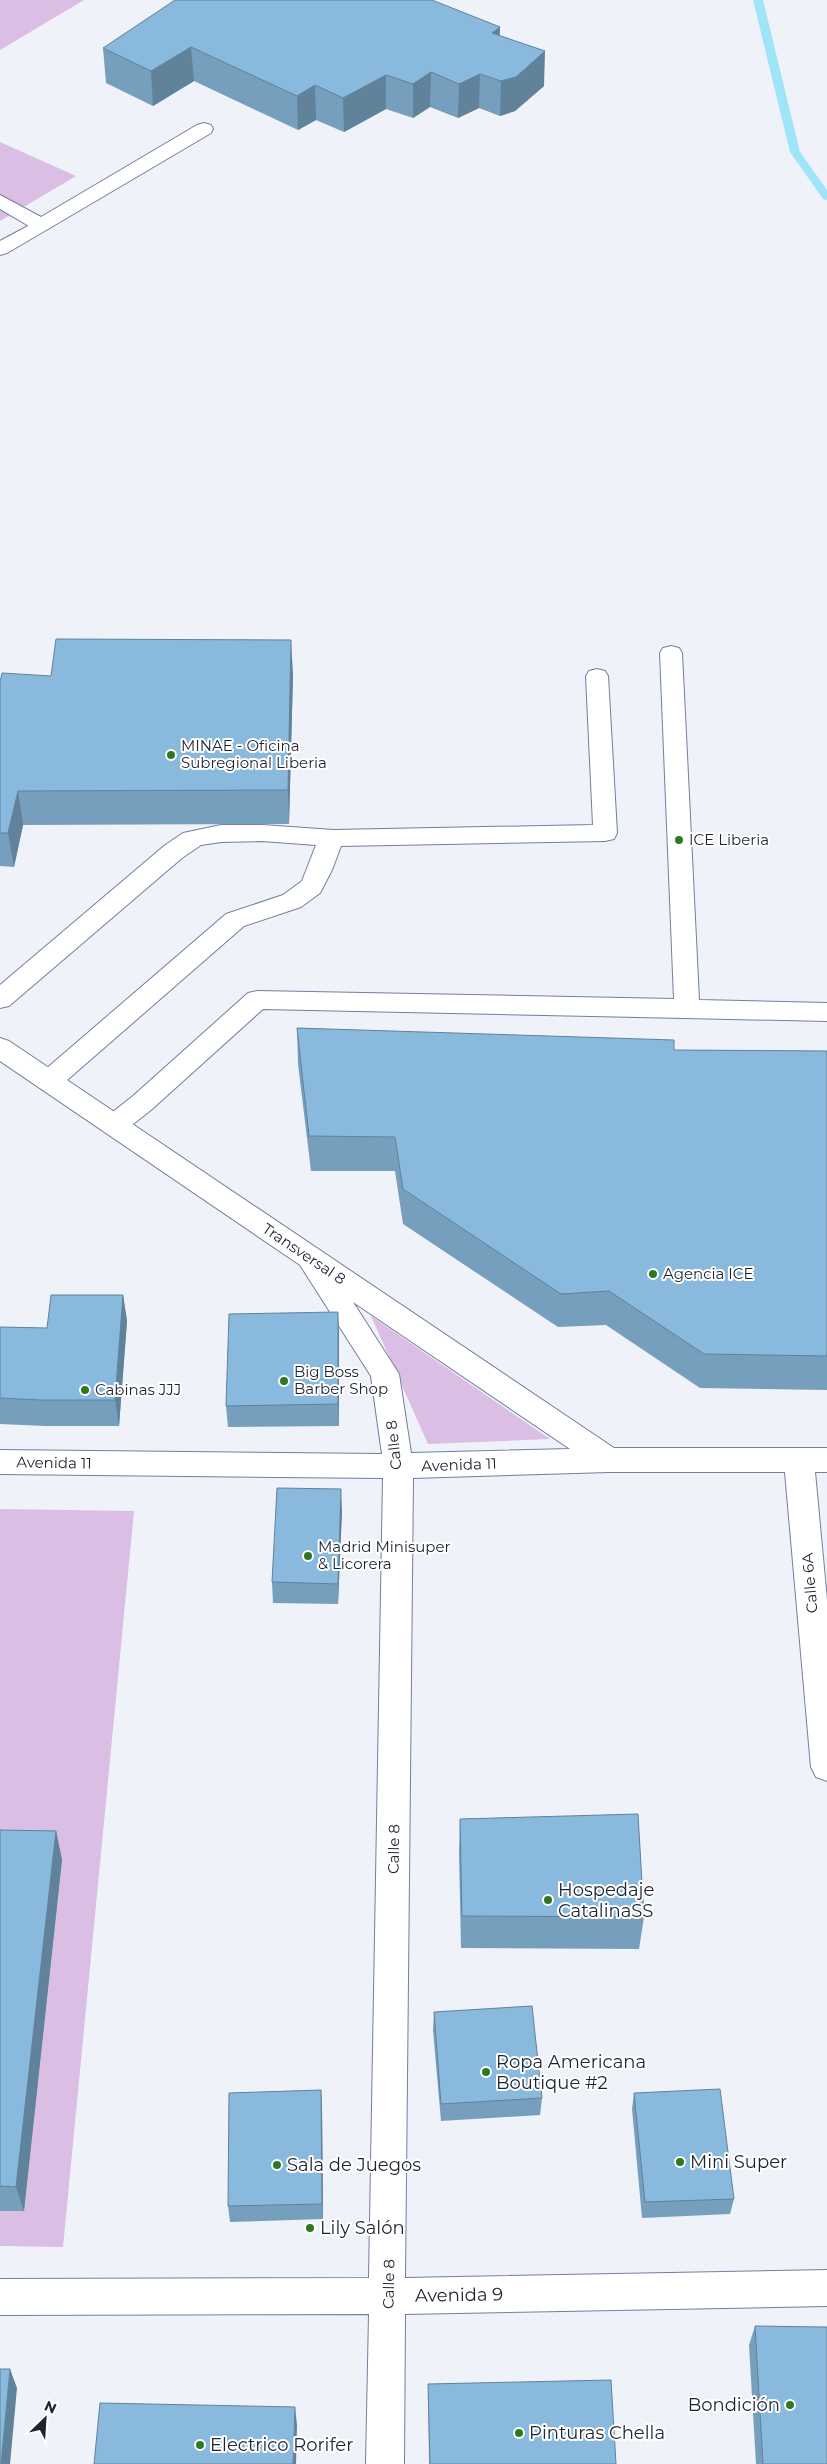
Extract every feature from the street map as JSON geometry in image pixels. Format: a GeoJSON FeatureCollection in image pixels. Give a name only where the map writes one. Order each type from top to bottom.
{"type":"FeatureCollection","features":[{"type":"Feature","properties":{"kind":"street"},"geometry":{"type":"LineString","coordinates":[[0,248],[204,129]]}},
{"type":"Feature","properties":{"kind":"street"},"geometry":{"type":"LineString","coordinates":[[0,201],[40,225]]}},
{"type":"Feature","properties":{"kind":"street"},"geometry":{"type":"LineString","coordinates":[[671,653],[687,1009]]}},
{"type":"Feature","properties":{"kind":"street"},"geometry":{"type":"LineString","coordinates":[[0,999],[173,852],[193,838],[219,834],[278,833],[334,838],[605,833],[597,676]]}},
{"type":"Feature","properties":{"kind":"street"},"geometry":{"type":"LineString","coordinates":[[49,1081],[235,920],[292,901],[311,887],[320,870],[326,848],[334,838]]}},
{"type":"Feature","properties":{"kind":"street"},"geometry":{"type":"LineString","coordinates":[[114,1124],[142,1103],[257,1000],[827,1012]]}},
{"type":"Feature","properties":{"kind":"street","name":"Transversal 8"},"geometry":{"type":"LineString","coordinates":[[0,1048],[609,1460]]}},
{"type":"Feature","properties":{"kind":"street","name":"Calle 8"},"geometry":{"type":"LineString","coordinates":[[310,1258],[385,1374],[398,1466],[389,2296],[385,2464]]}},
{"type":"Feature","properties":{"kind":"street","name":"Avenida 11"},"geometry":{"type":"LineString","coordinates":[[0,1462],[398,1466],[609,1460],[813,1460]]}},
{"type":"Feature","properties":{"kind":"street","name":"Calle 6A"},"geometry":{"type":"LineString","coordinates":[[813,1460],[827,1766]]}},
{"type":"Feature","properties":{"kind":"street","name":"Avenida 9"},"geometry":{"type":"LineString","coordinates":[[0,2297],[389,2296],[827,2288]]}},
{"type":"Feature","properties":{"kind":"shaded area"},"geometry":{"type":"Polygon","coordinates":[[[0,0],[84,0],[0,50],[0,0]]]}},
{"type":"Feature","properties":{"kind":"shaded area"},"geometry":{"type":"Polygon","coordinates":[[[0,142],[76,176],[0,221],[0,142]]]}},
{"type":"Feature","properties":{"kind":"shaded area"},"geometry":{"type":"Polygon","coordinates":[[[371,1316],[550,1439],[428,1444],[371,1316]]]}},
{"type":"Feature","properties":{"kind":"shaded area"},"geometry":{"type":"Polygon","coordinates":[[[0,1509],[134,1511],[63,2247],[0,2246],[0,2211],[24,2211],[62,1861],[0,1859],[0,1509]]]}},
{"type":"Feature","properties":{"kind":"building"},"geometry":{"type":"Polygon","coordinates":[[[175,0],[432,0],[500,27],[492,33],[545,51],[516,77],[501,81],[480,74],[459,84],[431,72],[413,84],[386,75],[343,98],[315,85],[297,96],[191,47],[151,71],[103,48],[175,0]]]}},
{"type":"Feature","properties":{"kind":"building","name":"MINAE - Oficina Subregional Liberia"},"geometry":{"type":"Polygon","coordinates":[[[56,639],[291,640],[288,790],[18,791],[8,833],[0,833],[0,682],[2,673],[51,676],[56,639]]]}},
{"type":"Feature","properties":{"kind":"building","name":"Agencia ICE"},"geometry":{"type":"Polygon","coordinates":[[[297,1028],[674,1040],[674,1050],[827,1051],[827,1356],[704,1354],[609,1291],[561,1294],[403,1189],[395,1137],[309,1136],[297,1028]]]}},
{"type":"Feature","properties":{"kind":"building"},"geometry":{"type":"Polygon","coordinates":[[[51,1295],[123,1295],[115,1400],[0,1398],[0,1327],[47,1328],[51,1295]]]}},
{"type":"Feature","properties":{"kind":"building","name":"Big Boss Barber Shop"},"geometry":{"type":"Polygon","coordinates":[[[338,1312],[338,1404],[226,1406],[229,1314],[338,1312]]]}},
{"type":"Feature","properties":{"kind":"building","name":"Madrid Minisuper & Licorera"},"geometry":{"type":"Polygon","coordinates":[[[277,1488],[341,1489],[338,1584],[272,1582],[277,1488]]]}},
{"type":"Feature","properties":{"kind":"building","name":"Hospedaje CatalinaSS"},"geometry":{"type":"Polygon","coordinates":[[[638,1814],[644,1917],[462,1916],[460,1819],[638,1814]]]}},
{"type":"Feature","properties":{"kind":"building"},"geometry":{"type":"Polygon","coordinates":[[[0,1830],[56,1831],[16,2187],[0,2186],[0,1830]]]}},
{"type":"Feature","properties":{"kind":"building","name":"Ropa Americana Boutique #2"},"geometry":{"type":"Polygon","coordinates":[[[532,2006],[542,2098],[441,2104],[434,2012],[532,2006]]]}},
{"type":"Feature","properties":{"kind":"building","name":"Mini Super"},"geometry":{"type":"Polygon","coordinates":[[[720,2089],[734,2199],[645,2202],[634,2093],[720,2089]]]}},
{"type":"Feature","properties":{"kind":"building","name":"Sala de Juegos"},"geometry":{"type":"Polygon","coordinates":[[[321,2090],[322,2204],[228,2206],[229,2093],[321,2090]]]}},
{"type":"Feature","properties":{"kind":"building","name":"Bondición"},"geometry":{"type":"Polygon","coordinates":[[[755,2326],[827,2327],[827,2464],[763,2464],[755,2326]]]}},
{"type":"Feature","properties":{"kind":"building"},"geometry":{"type":"Polygon","coordinates":[[[0,2369],[10,2369],[1,2464],[0,2464],[0,2369]]]}},
{"type":"Feature","properties":{"kind":"building","name":"Pinturas Chella"},"geometry":{"type":"Polygon","coordinates":[[[611,2380],[616,2464],[430,2464],[428,2384],[611,2380]]]}},
{"type":"Feature","properties":{"kind":"building","name":"Electrico Rorifer"},"geometry":{"type":"Polygon","coordinates":[[[100,2403],[295,2407],[293,2464],[94,2464],[100,2403]]]}},
{"type":"Feature","properties":{"kind":"waterway"},"geometry":{"type":"LineString","coordinates":[[758,0],[795,152],[827,197]]}},
{"type":"Feature","properties":{"kind":"place","name":"MINAE - Oficina Subregional Liberia"},"geometry":{"type":"Point","coordinates":[171,755]}},
{"type":"Feature","properties":{"kind":"place","name":"ICE Liberia"},"geometry":{"type":"Point","coordinates":[679,840]}},
{"type":"Feature","properties":{"kind":"place","name":"Agencia ICE"},"geometry":{"type":"Point","coordinates":[653,1274]}},
{"type":"Feature","properties":{"kind":"place","name":"Big Boss Barber Shop"},"geometry":{"type":"Point","coordinates":[284,1381]}},
{"type":"Feature","properties":{"kind":"place","name":"Cabinas JJJ"},"geometry":{"type":"Point","coordinates":[85,1390]}},
{"type":"Feature","properties":{"kind":"place","name":"Madrid Minisuper & Licorera"},"geometry":{"type":"Point","coordinates":[308,1556]}},
{"type":"Feature","properties":{"kind":"place","name":"Hospedaje CatalinaSS"},"geometry":{"type":"Point","coordinates":[548,1900]}},
{"type":"Feature","properties":{"kind":"place","name":"Ropa Americana Boutique #2"},"geometry":{"type":"Point","coordinates":[486,2072]}},
{"type":"Feature","properties":{"kind":"place","name":"Mini Super"},"geometry":{"type":"Point","coordinates":[680,2162]}},
{"type":"Feature","properties":{"kind":"place","name":"Sala de Juegos"},"geometry":{"type":"Point","coordinates":[277,2165]}},
{"type":"Feature","properties":{"kind":"place","name":"Lily Salón"},"geometry":{"type":"Point","coordinates":[310,2228]}},
{"type":"Feature","properties":{"kind":"place","name":"Bondición"},"geometry":{"type":"Point","coordinates":[790,2405]}},
{"type":"Feature","properties":{"kind":"place","name":"Pinturas Chella"},"geometry":{"type":"Point","coordinates":[519,2433]}},
{"type":"Feature","properties":{"kind":"place","name":"Electrico Rorifer"},"geometry":{"type":"Point","coordinates":[200,2445]}}]}
